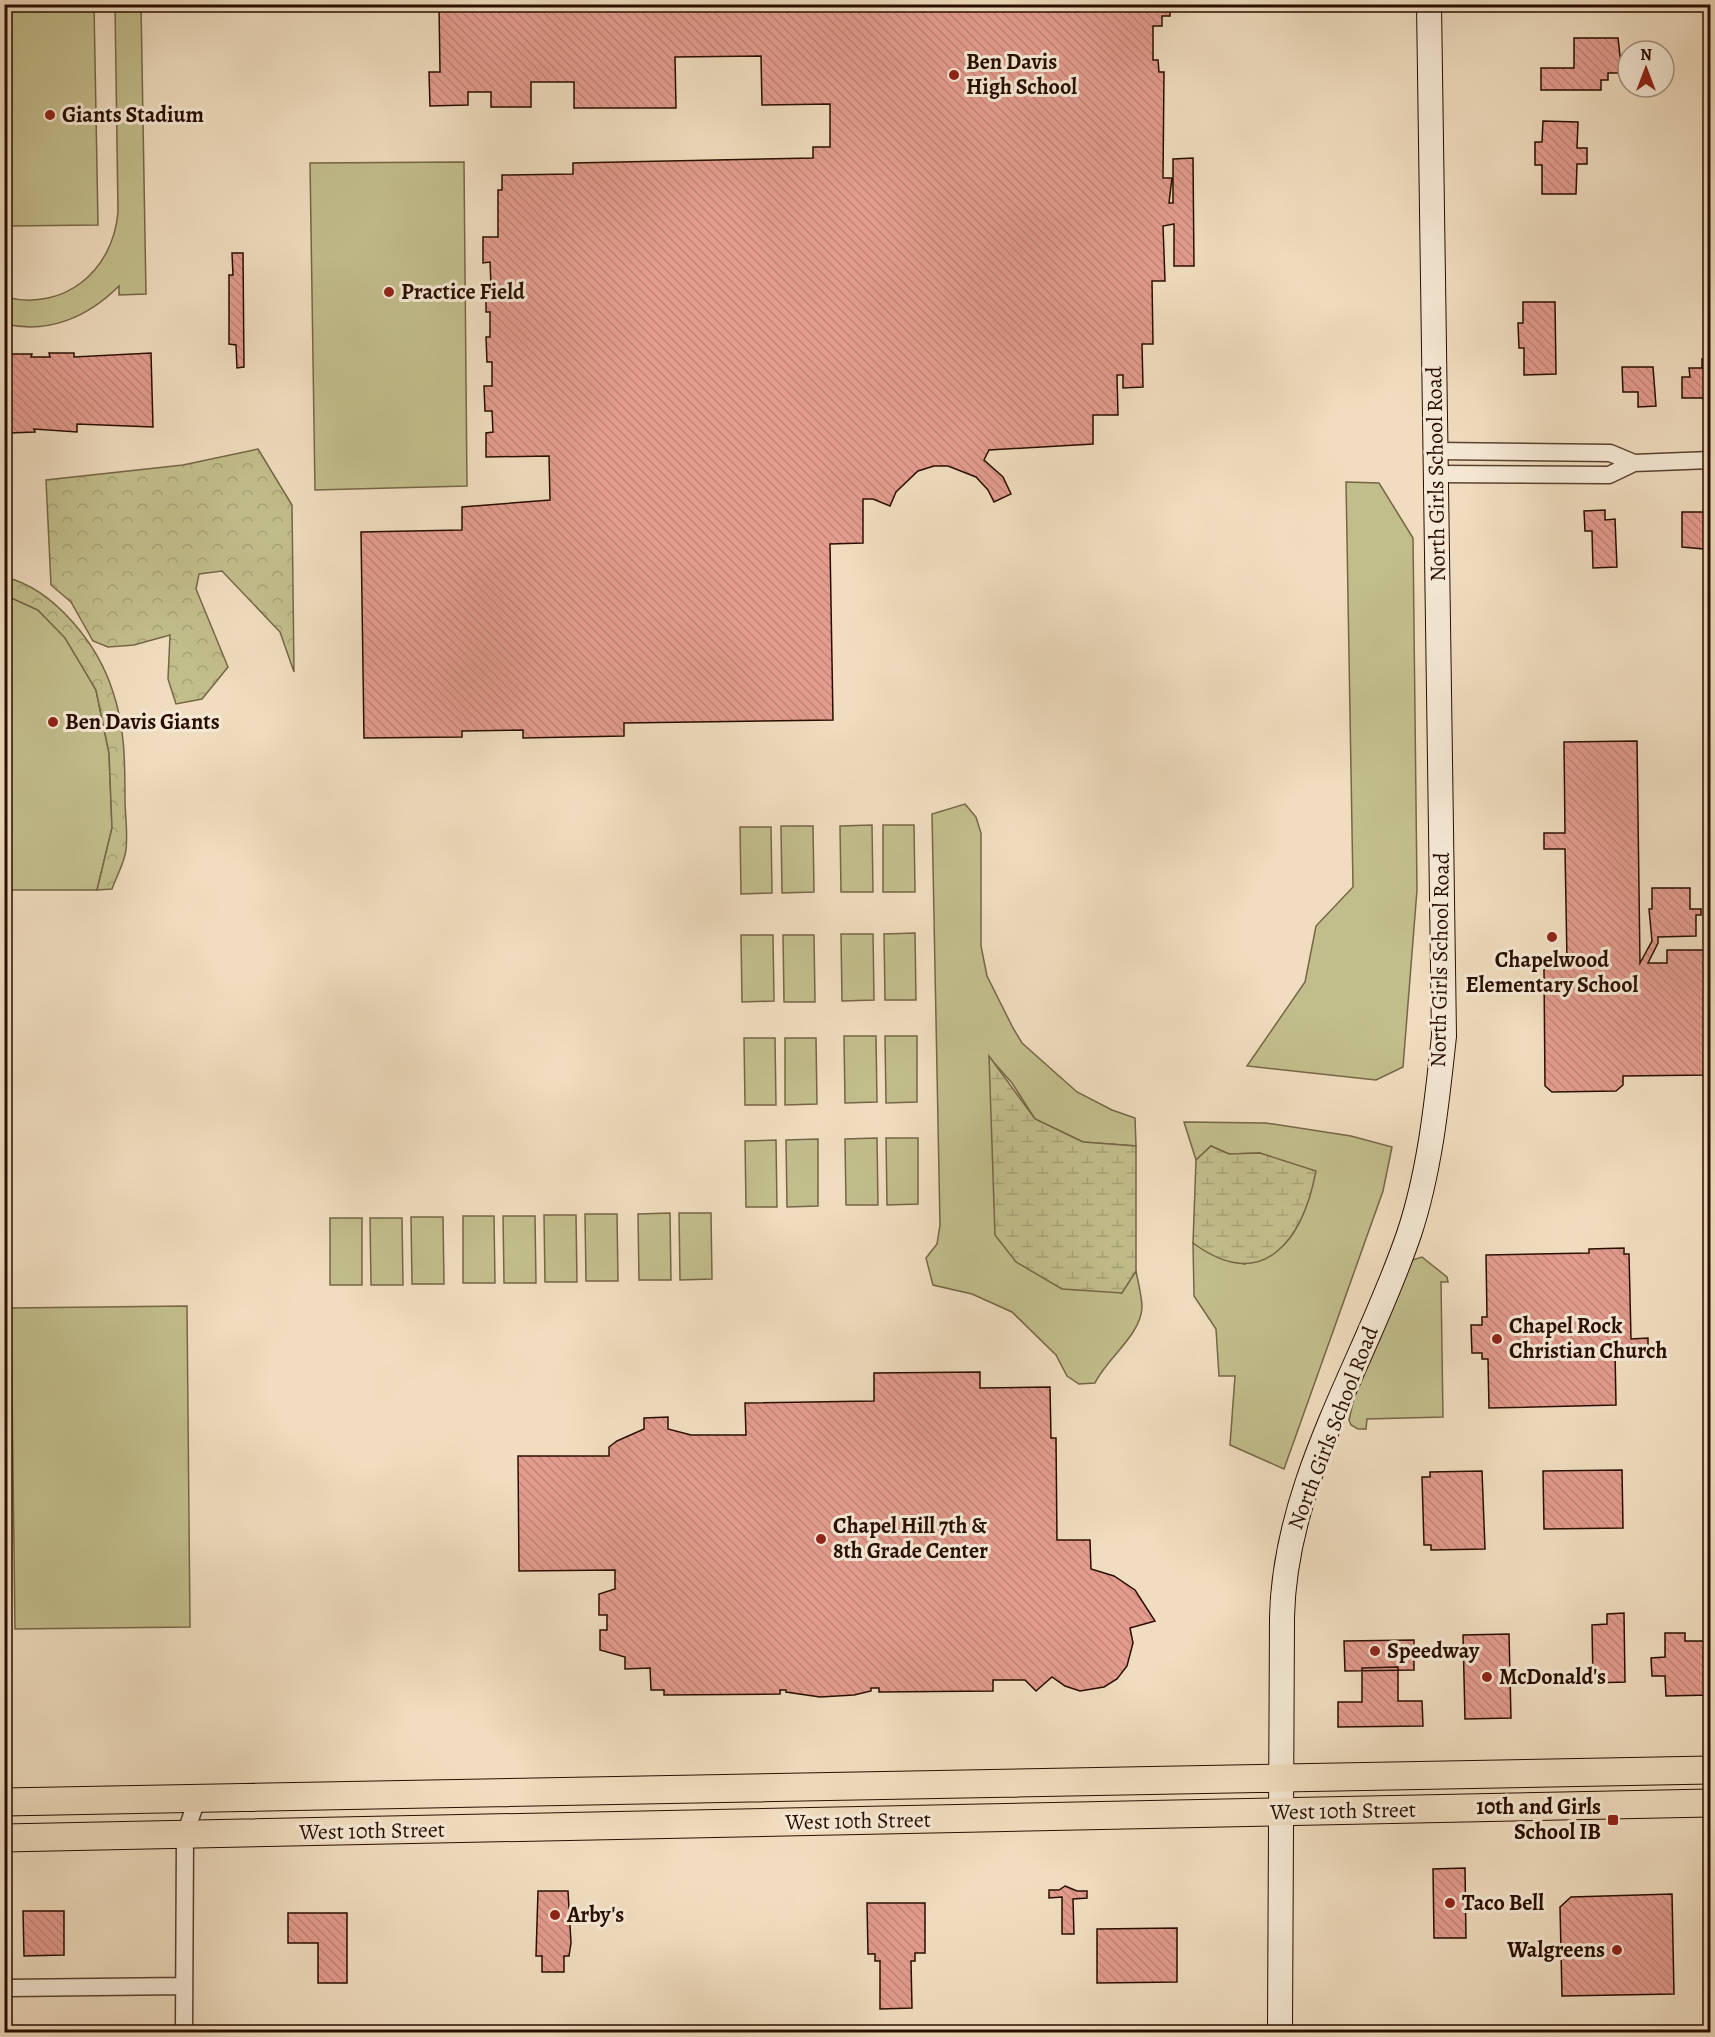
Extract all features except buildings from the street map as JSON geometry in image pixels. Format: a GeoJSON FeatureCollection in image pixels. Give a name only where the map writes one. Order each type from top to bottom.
{"type":"FeatureCollection","features":[{"type":"Feature","properties":{"kind":"main road","name":"North Girls School Road"},"geometry":{"type":"LineString","coordinates":[[1280,2032],[1282,1599],[1290,1540],[1307,1482],[1409,1234],[1427,1156],[1444,1036],[1429,4]]}},
{"type":"Feature","properties":{"kind":"main road","name":"West 10th Street"},"geometry":{"type":"LineString","coordinates":[[4,1802],[1710,1770]]}},
{"type":"Feature","properties":{"kind":"main road","name":"West 10th Street"},"geometry":{"type":"LineString","coordinates":[[4,1838],[1710,1803]]}},
{"type":"Feature","properties":{"kind":"street"},"geometry":{"type":"LineString","coordinates":[[1436,462],[1610,453],[1634,463],[1710,460]]}},
{"type":"Feature","properties":{"kind":"street"},"geometry":{"type":"LineString","coordinates":[[184,2032],[185,1835],[197,1799]]}},
{"type":"Feature","properties":{"kind":"street"},"geometry":{"type":"LineString","coordinates":[[9,1988],[184,1986]]}},
{"type":"Feature","properties":{"kind":"green space","name":"Giants Stadium"},"geometry":{"type":"Polygon","coordinates":[[[4,5],[94,5],[98,225],[5,226],[4,5]]]}},
{"type":"Feature","properties":{"kind":"green space"},"geometry":{"type":"Polygon","coordinates":[[[115,5],[141,5],[146,294],[119,295],[119,286],[81,314],[52,325],[21,327],[5,324],[5,297],[27,300],[47,298],[65,292],[82,282],[96,269],[107,252],[114,233],[118,212],[115,5]]]}},
{"type":"Feature","properties":{"kind":"green space","name":"Practice Field"},"geometry":{"type":"Polygon","coordinates":[[[464,162],[467,486],[315,490],[310,163],[464,162]]]}},
{"type":"Feature","properties":{"kind":"green space"},"geometry":{"type":"Polygon","coordinates":[[[258,449],[292,505],[294,672],[280,632],[222,571],[199,574],[196,589],[228,667],[202,699],[176,704],[168,679],[170,635],[134,645],[108,647],[93,641],[71,602],[51,585],[46,480],[183,465],[258,449]]]}},
{"type":"Feature","properties":{"kind":"green space"},"geometry":{"type":"Polygon","coordinates":[[[1346,482],[1379,483],[1413,538],[1417,890],[1403,1067],[1376,1080],[1247,1066],[1305,982],[1316,926],[1353,887],[1346,482]]]}},
{"type":"Feature","properties":{"kind":"green space"},"geometry":{"type":"Polygon","coordinates":[[[5,577],[23,583],[40,593],[72,621],[97,655],[113,692],[124,746],[127,835],[125,855],[112,889],[97,890],[112,828],[109,753],[96,690],[65,638],[38,610],[5,595],[5,577]]]}},
{"type":"Feature","properties":{"kind":"green space","name":"Ben Davis Giants"},"geometry":{"type":"Polygon","coordinates":[[[5,595],[38,610],[66,638],[96,690],[109,753],[112,828],[97,890],[5,890],[5,595]]]}},
{"type":"Feature","properties":{"kind":"green space"},"geometry":{"type":"Polygon","coordinates":[[[965,804],[976,817],[981,833],[981,946],[987,976],[1013,1028],[1022,1043],[1077,1092],[1112,1110],[1135,1118],[1136,1146],[1083,1142],[1035,1119],[1012,1083],[989,1057],[1121,1293],[1136,1271],[1142,1303],[1140,1318],[1136,1328],[1095,1383],[1079,1384],[1067,1376],[1056,1355],[1012,1312],[972,1294],[933,1285],[926,1258],[937,1244],[940,1225],[932,814],[965,804]]]}},
{"type":"Feature","properties":{"kind":"green space"},"geometry":{"type":"Polygon","coordinates":[[[872,825],[873,892],[841,892],[840,826],[872,825]]]}},
{"type":"Feature","properties":{"kind":"green space"},"geometry":{"type":"Polygon","coordinates":[[[883,825],[914,825],[915,892],[883,892],[883,825]]]}},
{"type":"Feature","properties":{"kind":"green space"},"geometry":{"type":"Polygon","coordinates":[[[781,826],[813,826],[814,892],[782,893],[781,826]]]}},
{"type":"Feature","properties":{"kind":"green space"},"geometry":{"type":"Polygon","coordinates":[[[740,827],[771,827],[772,893],[741,894],[740,827]]]}},
{"type":"Feature","properties":{"kind":"green space"},"geometry":{"type":"Polygon","coordinates":[[[915,933],[916,1000],[885,1000],[884,934],[915,933]]]}},
{"type":"Feature","properties":{"kind":"green space"},"geometry":{"type":"Polygon","coordinates":[[[841,934],[873,934],[874,1000],[842,1001],[841,934]]]}},
{"type":"Feature","properties":{"kind":"green space"},"geometry":{"type":"Polygon","coordinates":[[[741,935],[773,935],[774,1001],[742,1002],[741,935]]]}},
{"type":"Feature","properties":{"kind":"green space"},"geometry":{"type":"Polygon","coordinates":[[[783,935],[814,935],[815,1002],[784,1002],[783,935]]]}},
{"type":"Feature","properties":{"kind":"green space"},"geometry":{"type":"Polygon","coordinates":[[[844,1036],[876,1036],[877,1102],[845,1103],[844,1036]]]}},
{"type":"Feature","properties":{"kind":"green space"},"geometry":{"type":"Polygon","coordinates":[[[885,1036],[917,1036],[917,1102],[886,1103],[885,1036]]]}},
{"type":"Feature","properties":{"kind":"green space"},"geometry":{"type":"Polygon","coordinates":[[[744,1038],[775,1038],[776,1105],[745,1105],[744,1038]]]}},
{"type":"Feature","properties":{"kind":"green space"},"geometry":{"type":"Polygon","coordinates":[[[785,1038],[816,1038],[817,1104],[785,1105],[785,1038]]]}},
{"type":"Feature","properties":{"kind":"green space"},"geometry":{"type":"Polygon","coordinates":[[[989,1056],[1035,1119],[1083,1142],[1136,1146],[1136,1271],[1122,1293],[1062,1289],[1016,1262],[995,1235],[989,1056]]]}},
{"type":"Feature","properties":{"kind":"green space"},"geometry":{"type":"Polygon","coordinates":[[[1184,1122],[1266,1123],[1351,1136],[1392,1147],[1383,1191],[1284,1469],[1230,1445],[1235,1376],[1219,1376],[1216,1329],[1194,1296],[1193,1243],[1222,1259],[1245,1264],[1260,1153],[1229,1154],[1211,1146],[1196,1160],[1184,1122]]]}},
{"type":"Feature","properties":{"kind":"green space"},"geometry":{"type":"Polygon","coordinates":[[[877,1138],[878,1205],[846,1205],[845,1139],[877,1138]]]}},
{"type":"Feature","properties":{"kind":"green space"},"geometry":{"type":"Polygon","coordinates":[[[886,1138],[918,1138],[918,1204],[887,1205],[886,1138]]]}},
{"type":"Feature","properties":{"kind":"green space"},"geometry":{"type":"Polygon","coordinates":[[[818,1139],[818,1206],[787,1207],[786,1140],[818,1139]]]}},
{"type":"Feature","properties":{"kind":"green space"},"geometry":{"type":"Polygon","coordinates":[[[776,1140],[777,1207],[746,1207],[745,1141],[776,1140]]]}},
{"type":"Feature","properties":{"kind":"green space"},"geometry":{"type":"Polygon","coordinates":[[[1211,1146],[1229,1154],[1260,1153],[1316,1171],[1310,1196],[1290,1237],[1276,1252],[1260,1261],[1240,1263],[1218,1258],[1193,1243],[1196,1160],[1211,1146]]]}},
{"type":"Feature","properties":{"kind":"green space"},"geometry":{"type":"Polygon","coordinates":[[[670,1213],[671,1280],[639,1280],[638,1214],[670,1213]]]}},
{"type":"Feature","properties":{"kind":"green space"},"geometry":{"type":"Polygon","coordinates":[[[679,1213],[711,1213],[712,1279],[680,1280],[679,1213]]]}},
{"type":"Feature","properties":{"kind":"green space"},"geometry":{"type":"Polygon","coordinates":[[[585,1214],[617,1214],[618,1281],[586,1281],[585,1214]]]}},
{"type":"Feature","properties":{"kind":"green space"},"geometry":{"type":"Polygon","coordinates":[[[544,1215],[576,1215],[577,1282],[545,1282],[544,1215]]]}},
{"type":"Feature","properties":{"kind":"green space"},"geometry":{"type":"Polygon","coordinates":[[[463,1216],[494,1216],[495,1283],[463,1283],[463,1216]]]}},
{"type":"Feature","properties":{"kind":"green space"},"geometry":{"type":"Polygon","coordinates":[[[503,1216],[535,1216],[536,1283],[504,1283],[503,1216]]]}},
{"type":"Feature","properties":{"kind":"green space"},"geometry":{"type":"Polygon","coordinates":[[[411,1217],[443,1217],[444,1284],[412,1284],[411,1217]]]}},
{"type":"Feature","properties":{"kind":"green space"},"geometry":{"type":"Polygon","coordinates":[[[330,1218],[362,1218],[362,1285],[330,1285],[330,1218]]]}},
{"type":"Feature","properties":{"kind":"green space"},"geometry":{"type":"Polygon","coordinates":[[[370,1218],[402,1218],[403,1285],[371,1285],[370,1218]]]}},
{"type":"Feature","properties":{"kind":"green space"},"geometry":{"type":"Polygon","coordinates":[[[1422,1257],[1447,1277],[1448,1282],[1441,1282],[1443,1417],[1367,1419],[1366,1429],[1358,1429],[1351,1425],[1349,1420],[1355,1394],[1409,1261],[1422,1257]]]}},
{"type":"Feature","properties":{"kind":"green space"},"geometry":{"type":"Polygon","coordinates":[[[187,1306],[190,1627],[15,1629],[11,1308],[187,1306]]]}},
{"type":"Feature","properties":{"kind":"place","name":"Ben Davis High School"},"geometry":{"type":"Point","coordinates":[954,75]}},
{"type":"Feature","properties":{"kind":"place","name":"Giants Stadium"},"geometry":{"type":"Point","coordinates":[50,115]}},
{"type":"Feature","properties":{"kind":"place","name":"Practice Field"},"geometry":{"type":"Point","coordinates":[389,292]}},
{"type":"Feature","properties":{"kind":"place","name":"Ben Davis Giants"},"geometry":{"type":"Point","coordinates":[53,722]}},
{"type":"Feature","properties":{"kind":"place","name":"Chapelwood Elementary School"},"geometry":{"type":"Point","coordinates":[1552,937]}},
{"type":"Feature","properties":{"kind":"place","name":"Chapel Rock Christian Church"},"geometry":{"type":"Point","coordinates":[1497,1339]}},
{"type":"Feature","properties":{"kind":"place","name":"Chapel Hill 7th & 8th Grade Center"},"geometry":{"type":"Point","coordinates":[821,1539]}},
{"type":"Feature","properties":{"kind":"place","name":"Speedway"},"geometry":{"type":"Point","coordinates":[1375,1651]}},
{"type":"Feature","properties":{"kind":"place","name":"McDonald's"},"geometry":{"type":"Point","coordinates":[1487,1677]}},
{"type":"Feature","properties":{"kind":"place","name":"10th and Girls School IB"},"geometry":{"type":"Point","coordinates":[1613,1820]}},
{"type":"Feature","properties":{"kind":"place","name":"Taco Bell"},"geometry":{"type":"Point","coordinates":[1450,1903]}},
{"type":"Feature","properties":{"kind":"place","name":"Arby's"},"geometry":{"type":"Point","coordinates":[555,1915]}},
{"type":"Feature","properties":{"kind":"place","name":"Walgreens"},"geometry":{"type":"Point","coordinates":[1617,1950]}}]}
